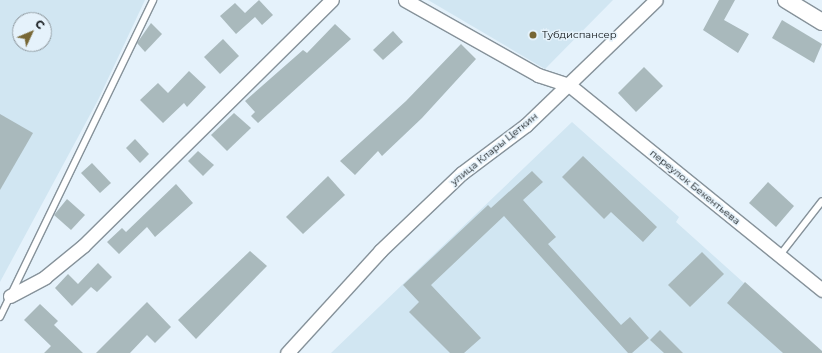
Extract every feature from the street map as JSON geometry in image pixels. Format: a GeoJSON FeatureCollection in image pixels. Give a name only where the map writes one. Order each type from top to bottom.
{"type":"FeatureCollection","features":[{"type":"Feature","properties":{"kind":"street"},"geometry":{"type":"LineString","coordinates":[[10,296],[45,277],[83,246],[332,0]]}},
{"type":"Feature","properties":{"kind":"street"},"geometry":{"type":"LineString","coordinates":[[406,0],[538,75],[569,85]]}},
{"type":"Feature","properties":{"kind":"street","name":"улица Клары Цеткин"},"geometry":{"type":"LineString","coordinates":[[287,353],[380,251],[462,173],[526,124],[569,85],[656,0]]}},
{"type":"Feature","properties":{"kind":"street"},"geometry":{"type":"LineString","coordinates":[[786,0],[822,22]]}},
{"type":"Feature","properties":{"kind":"street","name":"переулок Бекентьева"},"geometry":{"type":"LineString","coordinates":[[569,85],[822,290]]}},
{"type":"Feature","properties":{"kind":"lane"},"geometry":{"type":"LineString","coordinates":[[0,317],[153,0]]}},
{"type":"Feature","properties":{"kind":"lane"},"geometry":{"type":"LineString","coordinates":[[780,255],[822,201]]}},
{"type":"Feature","properties":{"kind":"shaded area"},"geometry":{"type":"Polygon","coordinates":[[[0,0],[145,0],[98,100],[0,282],[0,0]]]}},
{"type":"Feature","properties":{"kind":"shaded area","name":"Тубдиспансер"},"geometry":{"type":"Polygon","coordinates":[[[428,0],[613,0],[545,69],[428,0]]]}},
{"type":"Feature","properties":{"kind":"shaded area"},"geometry":{"type":"Polygon","coordinates":[[[572,122],[679,217],[676,222],[822,353],[331,353],[572,122]]]}},
{"type":"Feature","properties":{"kind":"building"},"geometry":{"type":"Polygon","coordinates":[[[259,0],[273,15],[262,25],[255,17],[236,34],[220,16],[235,3],[245,13],[259,0]]]}},
{"type":"Feature","properties":{"kind":"building"},"geometry":{"type":"Polygon","coordinates":[[[719,0],[735,0],[724,20],[749,34],[738,53],[703,30],[719,0]]]}},
{"type":"Feature","properties":{"kind":"building"},"geometry":{"type":"Polygon","coordinates":[[[782,20],[822,44],[814,63],[772,38],[782,20]]]}},
{"type":"Feature","properties":{"kind":"building"},"geometry":{"type":"Polygon","coordinates":[[[151,23],[162,34],[145,52],[137,43],[151,23]]]}},
{"type":"Feature","properties":{"kind":"building"},"geometry":{"type":"Polygon","coordinates":[[[335,24],[351,39],[258,123],[251,116],[255,112],[245,101],[303,50],[307,53],[335,24]]]}},
{"type":"Feature","properties":{"kind":"building"},"geometry":{"type":"Polygon","coordinates":[[[393,31],[403,42],[383,60],[373,50],[393,31]]]}},
{"type":"Feature","properties":{"kind":"building"},"geometry":{"type":"Polygon","coordinates":[[[223,39],[239,56],[220,74],[204,57],[223,39]]]}},
{"type":"Feature","properties":{"kind":"building"},"geometry":{"type":"Polygon","coordinates":[[[461,44],[476,59],[422,118],[382,156],[378,151],[355,175],[340,161],[406,101],[461,44]]]}},
{"type":"Feature","properties":{"kind":"building"},"geometry":{"type":"Polygon","coordinates":[[[644,67],[663,86],[636,112],[618,93],[644,67]]]}},
{"type":"Feature","properties":{"kind":"building"},"geometry":{"type":"Polygon","coordinates":[[[189,71],[206,87],[187,107],[184,103],[163,123],[140,100],[158,83],[168,93],[189,71]]]}},
{"type":"Feature","properties":{"kind":"building"},"geometry":{"type":"Polygon","coordinates":[[[234,113],[251,128],[227,151],[211,135],[234,113]]]}},
{"type":"Feature","properties":{"kind":"building"},"geometry":{"type":"Polygon","coordinates":[[[0,114],[33,133],[0,190],[0,114]]]}},
{"type":"Feature","properties":{"kind":"building"},"geometry":{"type":"Polygon","coordinates":[[[135,139],[149,154],[140,163],[126,148],[135,139]]]}},
{"type":"Feature","properties":{"kind":"building"},"geometry":{"type":"Polygon","coordinates":[[[198,151],[214,165],[203,176],[188,161],[198,151]]]}},
{"type":"Feature","properties":{"kind":"building"},"geometry":{"type":"Polygon","coordinates":[[[583,156],[657,227],[643,242],[611,212],[604,219],[562,177],[583,156]]]}},
{"type":"Feature","properties":{"kind":"building"},"geometry":{"type":"Polygon","coordinates":[[[92,163],[111,183],[100,193],[81,173],[92,163]]]}},
{"type":"Feature","properties":{"kind":"building"},"geometry":{"type":"Polygon","coordinates":[[[532,171],[543,182],[523,200],[556,237],[548,244],[621,325],[630,317],[649,338],[632,353],[628,353],[504,216],[431,285],[481,338],[464,353],[450,353],[409,312],[419,302],[403,285],[488,205],[491,208],[532,171]]]}},
{"type":"Feature","properties":{"kind":"building"},"geometry":{"type":"Polygon","coordinates":[[[328,176],[345,195],[303,234],[286,217],[328,176]]]}},
{"type":"Feature","properties":{"kind":"building"},"geometry":{"type":"Polygon","coordinates":[[[768,182],[794,206],[776,227],[749,203],[768,182]]]}},
{"type":"Feature","properties":{"kind":"building"},"geometry":{"type":"Polygon","coordinates":[[[176,184],[193,203],[155,237],[147,227],[119,254],[107,242],[122,228],[126,232],[176,184]]]}},
{"type":"Feature","properties":{"kind":"building"},"geometry":{"type":"Polygon","coordinates":[[[67,199],[85,215],[71,230],[54,215],[67,199]]]}},
{"type":"Feature","properties":{"kind":"building"},"geometry":{"type":"Polygon","coordinates":[[[250,251],[267,266],[196,339],[178,320],[250,251]]]}},
{"type":"Feature","properties":{"kind":"building"},"geometry":{"type":"Polygon","coordinates":[[[702,252],[724,274],[690,307],[668,285],[702,252]]]}},
{"type":"Feature","properties":{"kind":"building"},"geometry":{"type":"Polygon","coordinates":[[[98,263],[112,277],[97,292],[91,287],[72,306],[55,288],[68,274],[78,284],[98,263]]]}},
{"type":"Feature","properties":{"kind":"building"},"geometry":{"type":"Polygon","coordinates":[[[745,282],[822,351],[822,353],[783,353],[727,303],[745,282]]]}},
{"type":"Feature","properties":{"kind":"building"},"geometry":{"type":"Polygon","coordinates":[[[147,302],[171,327],[155,343],[147,335],[130,353],[96,353],[147,302]]]}},
{"type":"Feature","properties":{"kind":"building"},"geometry":{"type":"Polygon","coordinates":[[[40,304],[58,321],[54,325],[83,353],[44,353],[51,346],[24,320],[40,304]]]}},
{"type":"Feature","properties":{"kind":"building"},"geometry":{"type":"Polygon","coordinates":[[[660,330],[683,353],[664,353],[650,340],[660,330]]]}},
{"type":"Feature","properties":{"kind":"place","name":"Тубдиспансер"},"geometry":{"type":"Point","coordinates":[533,35]}}]}
